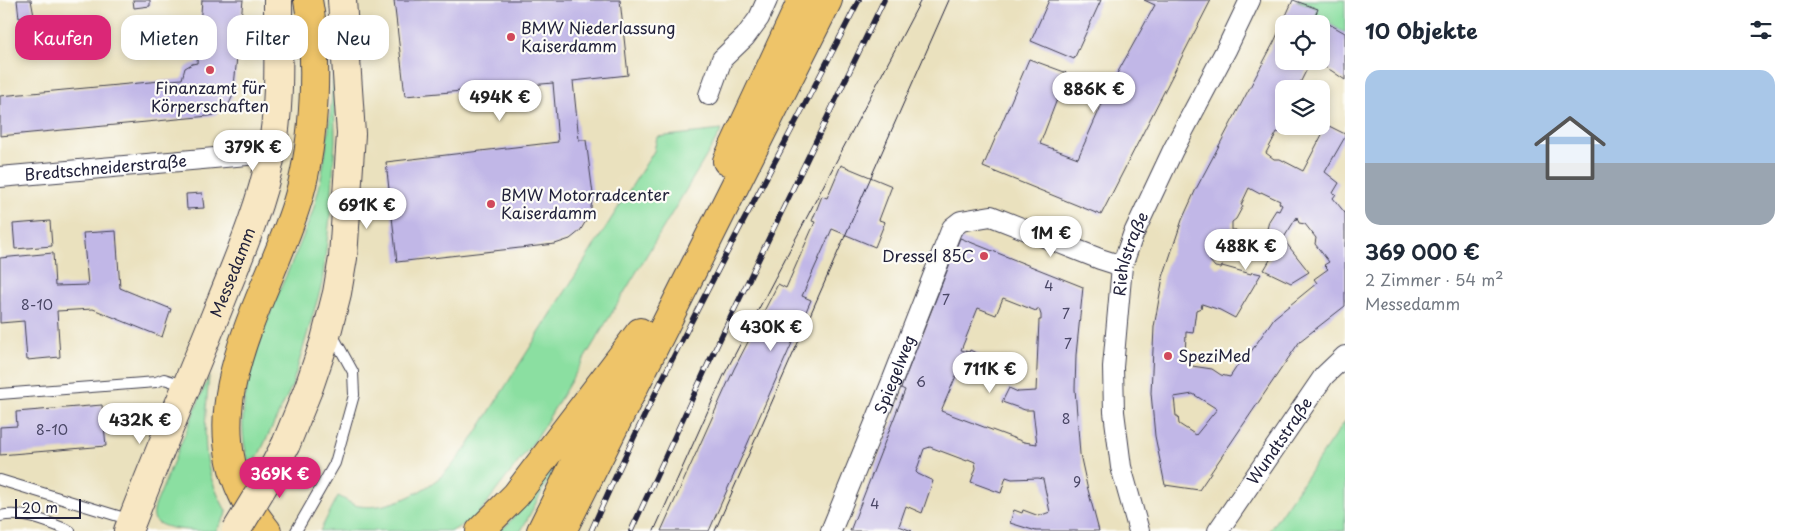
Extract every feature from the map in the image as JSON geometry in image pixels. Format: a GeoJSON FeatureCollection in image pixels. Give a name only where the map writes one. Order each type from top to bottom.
{"type":"FeatureCollection","features":[{"type":"Feature","properties":{"kind":"highway"},"geometry":{"type":"LineString","coordinates":[[267,531],[242,493],[232,464],[227,412],[240,350],[291,224],[300,194],[312,122],[312,28],[308,0]]}},
{"type":"Feature","properties":{"kind":"highway"},"geometry":{"type":"LineString","coordinates":[[312,28],[321,0]]}},
{"type":"Feature","properties":{"kind":"highway"},"geometry":{"type":"LineString","coordinates":[[541,531],[640,332],[718,183],[802,0]]}},
{"type":"Feature","properties":{"kind":"highway"},"geometry":{"type":"LineString","coordinates":[[562,531],[828,0]]}},
{"type":"Feature","properties":{"kind":"highway"},"geometry":{"type":"LineString","coordinates":[[480,531],[516,495],[640,332]]}},
{"type":"Feature","properties":{"kind":"main road","name":"Messedamm"},"geometry":{"type":"LineString","coordinates":[[130,526],[252,224],[265,184],[277,111],[278,0]]}},
{"type":"Feature","properties":{"kind":"main road"},"geometry":{"type":"LineString","coordinates":[[236,531],[286,444],[309,387],[328,326],[343,258],[351,134],[342,0]]}},
{"type":"Feature","properties":{"kind":"street"},"geometry":{"type":"LineString","coordinates":[[709,94],[722,59],[745,37],[759,18],[767,0]]}},
{"type":"Feature","properties":{"kind":"street","name":"Riehlstraße"},"geometry":{"type":"LineString","coordinates":[[1139,531],[1121,467],[1114,412],[1113,367],[1122,266],[1132,235],[1173,150],[1250,0]]}},
{"type":"Feature","properties":{"kind":"street","name":"Bredtschneiderstraße"},"geometry":{"type":"LineString","coordinates":[[0,176],[271,153]]}},
{"type":"Feature","properties":{"kind":"street","name":"Spiegelweg"},"geometry":{"type":"LineString","coordinates":[[831,531],[952,228],[961,221],[991,216],[1122,266]]}},
{"type":"Feature","properties":{"kind":"street","name":"Wundtstraße"},"geometry":{"type":"LineString","coordinates":[[1218,531],[1324,376],[1345,356]]}},
{"type":"Feature","properties":{"kind":"lane"},"geometry":{"type":"LineString","coordinates":[[296,531],[335,463],[354,395],[353,372],[328,326]]}},
{"type":"Feature","properties":{"kind":"lane"},"geometry":{"type":"LineString","coordinates":[[0,394],[156,382],[164,379],[188,386]]}},
{"type":"Feature","properties":{"kind":"lane"},"geometry":{"type":"LineString","coordinates":[[0,480],[130,526]]}},
{"type":"Feature","properties":{"kind":"lane"},"geometry":{"type":"LineString","coordinates":[[0,516],[11,513],[39,519],[70,531]]}},
{"type":"Feature","properties":{"kind":"green space"},"geometry":{"type":"Polygon","coordinates":[[[1296,0],[1345,0],[1345,33],[1330,24],[1330,15],[1315,15],[1318,9],[1296,0]]]}},
{"type":"Feature","properties":{"kind":"green space"},"geometry":{"type":"Polygon","coordinates":[[[334,65],[335,141],[331,208],[322,284],[292,386],[252,469],[244,443],[243,414],[247,384],[267,322],[314,207],[325,154],[334,65]]]}},
{"type":"Feature","properties":{"kind":"green space"},"geometry":{"type":"Polygon","coordinates":[[[722,130],[536,439],[476,517],[452,531],[320,531],[338,496],[359,506],[369,507],[389,504],[409,497],[445,473],[469,444],[654,151],[657,137],[722,130]]]}},
{"type":"Feature","properties":{"kind":"green space"},"geometry":{"type":"Polygon","coordinates":[[[209,376],[205,432],[207,461],[215,488],[227,513],[216,531],[164,526],[154,518],[155,506],[209,376]]]}},
{"type":"Feature","properties":{"kind":"green space"},"geometry":{"type":"Polygon","coordinates":[[[1345,421],[1345,531],[1269,531],[1345,421]]]}},
{"type":"Feature","properties":{"kind":"green space"},"geometry":{"type":"Polygon","coordinates":[[[560,458],[521,531],[499,531],[508,524],[560,458]]]}},
{"type":"Feature","properties":{"kind":"building"},"geometry":{"type":"Polygon","coordinates":[[[17,0],[31,0],[34,15],[19,15],[17,0]]]}},
{"type":"Feature","properties":{"kind":"building"},"geometry":{"type":"Polygon","coordinates":[[[133,0],[150,0],[150,6],[134,8],[133,0]]]}},
{"type":"Feature","properties":{"kind":"building","name":"Finanzamt für Körperschaften"},"geometry":{"type":"Polygon","coordinates":[[[202,0],[243,0],[241,15],[227,15],[227,60],[237,60],[233,95],[229,104],[215,115],[0,136],[0,96],[182,79],[185,68],[197,63],[197,60],[217,60],[217,15],[201,15],[202,0]]]}},
{"type":"Feature","properties":{"kind":"building"},"geometry":{"type":"Polygon","coordinates":[[[394,0],[620,0],[628,75],[573,81],[579,140],[586,140],[593,194],[590,214],[580,231],[570,239],[555,244],[397,262],[386,162],[558,142],[553,83],[405,96],[394,0]]]}},
{"type":"Feature","properties":{"kind":"building"},"geometry":{"type":"Polygon","coordinates":[[[1049,0],[1101,0],[1074,59],[1031,41],[1049,0]]]}},
{"type":"Feature","properties":{"kind":"building"},"geometry":{"type":"Polygon","coordinates":[[[1144,0],[1211,0],[1101,215],[983,167],[1029,59],[1067,73],[1040,144],[1078,158],[1109,88],[1155,5],[1144,0]]]}},
{"type":"Feature","properties":{"kind":"building"},"geometry":{"type":"Polygon","coordinates":[[[1293,0],[1318,9],[1315,15],[1286,15],[1293,0]]]}},
{"type":"Feature","properties":{"kind":"building"},"geometry":{"type":"Polygon","coordinates":[[[1330,24],[1345,33],[1345,80],[1330,70],[1330,24]]]}},
{"type":"Feature","properties":{"kind":"building"},"geometry":{"type":"Polygon","coordinates":[[[1275,40],[1275,70],[1306,70],[1302,80],[1275,80],[1275,135],[1266,153],[1274,159],[1280,159],[1303,171],[1322,135],[1330,135],[1330,126],[1345,134],[1325,172],[1339,183],[1333,193],[1336,194],[1333,198],[1345,213],[1345,306],[1300,341],[1199,490],[1165,485],[1155,436],[1151,393],[1154,327],[1163,277],[1182,220],[1196,189],[1275,40]],[[1249,188],[1241,205],[1243,206],[1236,219],[1232,222],[1232,230],[1236,230],[1239,236],[1235,241],[1224,237],[1221,246],[1218,246],[1210,261],[1215,267],[1221,268],[1222,266],[1251,274],[1252,272],[1261,274],[1235,318],[1220,310],[1202,304],[1201,308],[1196,310],[1193,333],[1186,332],[1185,361],[1192,366],[1212,369],[1221,375],[1230,377],[1243,357],[1246,359],[1274,318],[1317,283],[1314,279],[1328,269],[1324,265],[1329,262],[1315,244],[1316,238],[1305,224],[1299,223],[1297,217],[1283,239],[1309,272],[1291,283],[1264,270],[1280,243],[1266,233],[1269,221],[1276,210],[1279,211],[1282,205],[1279,203],[1280,201],[1261,192],[1260,194],[1249,188]],[[1193,394],[1174,397],[1179,424],[1196,435],[1217,409],[1193,394]]]}},
{"type":"Feature","properties":{"kind":"building"},"geometry":{"type":"Polygon","coordinates":[[[841,165],[892,186],[879,220],[885,222],[875,247],[832,229],[802,296],[811,300],[709,531],[661,531],[734,369],[778,284],[786,288],[815,222],[812,221],[822,196],[827,198],[841,165]]]}},
{"type":"Feature","properties":{"kind":"building"},"geometry":{"type":"Polygon","coordinates":[[[202,193],[204,208],[187,209],[186,194],[202,193]]]}},
{"type":"Feature","properties":{"kind":"building"},"geometry":{"type":"Polygon","coordinates":[[[50,221],[52,246],[15,249],[13,224],[50,221]]]}},
{"type":"Feature","properties":{"kind":"building"},"geometry":{"type":"Polygon","coordinates":[[[116,231],[120,288],[171,309],[162,337],[93,309],[57,311],[60,357],[27,360],[24,321],[0,323],[0,258],[53,253],[55,286],[88,285],[83,233],[116,231]]]}},
{"type":"Feature","properties":{"kind":"building"},"geometry":{"type":"Polygon","coordinates":[[[960,238],[1083,287],[1076,355],[1075,389],[1080,454],[1099,531],[1036,531],[1010,523],[1014,510],[1022,513],[1023,510],[1039,516],[1050,512],[1043,479],[1012,479],[1006,477],[1001,493],[971,482],[976,468],[975,462],[968,459],[967,461],[930,447],[924,449],[916,472],[933,481],[922,513],[906,506],[899,526],[912,531],[850,531],[905,390],[901,388],[960,238]],[[1003,298],[996,315],[978,308],[961,350],[969,352],[970,350],[980,355],[973,375],[959,369],[941,411],[1024,442],[1037,444],[1033,410],[1025,410],[1002,402],[1009,388],[1018,392],[1036,391],[1039,320],[1041,320],[1041,315],[1039,309],[1036,311],[1003,298]]]}},
{"type":"Feature","properties":{"kind":"building"},"geometry":{"type":"Polygon","coordinates":[[[102,405],[106,446],[0,455],[0,427],[17,426],[16,412],[102,405]]]}},
{"type":"Feature","properties":{"kind":"tram line"},"geometry":{"type":"LineString","coordinates":[[654,531],[724,375],[921,0]]}},
{"type":"Feature","properties":{"kind":"tram line"},"geometry":{"type":"LineString","coordinates":[[715,531],[949,0]]}},
{"type":"Feature","properties":{"kind":"railway"},"geometry":{"type":"LineString","coordinates":[[591,531],[687,330],[859,0]]}},
{"type":"Feature","properties":{"kind":"railway"},"geometry":{"type":"LineString","coordinates":[[631,531],[709,362],[884,0]]}},
{"type":"Feature","properties":{"kind":"place","name":"BMW Niederlassung Kaiserdamm"},"geometry":{"type":"Point","coordinates":[511,37]}},
{"type":"Feature","properties":{"kind":"place","name":"Finanzamt für Körperschaften"},"geometry":{"type":"Point","coordinates":[210,70]}},
{"type":"Feature","properties":{"kind":"place","name":"BMW Motorradcenter Kaiserdamm"},"geometry":{"type":"Point","coordinates":[491,204]}},
{"type":"Feature","properties":{"kind":"place","name":"Dressel 85C"},"geometry":{"type":"Point","coordinates":[984,256]}},
{"type":"Feature","properties":{"kind":"place","name":"SpeziMed"},"geometry":{"type":"Point","coordinates":[1168,356]}}]}
